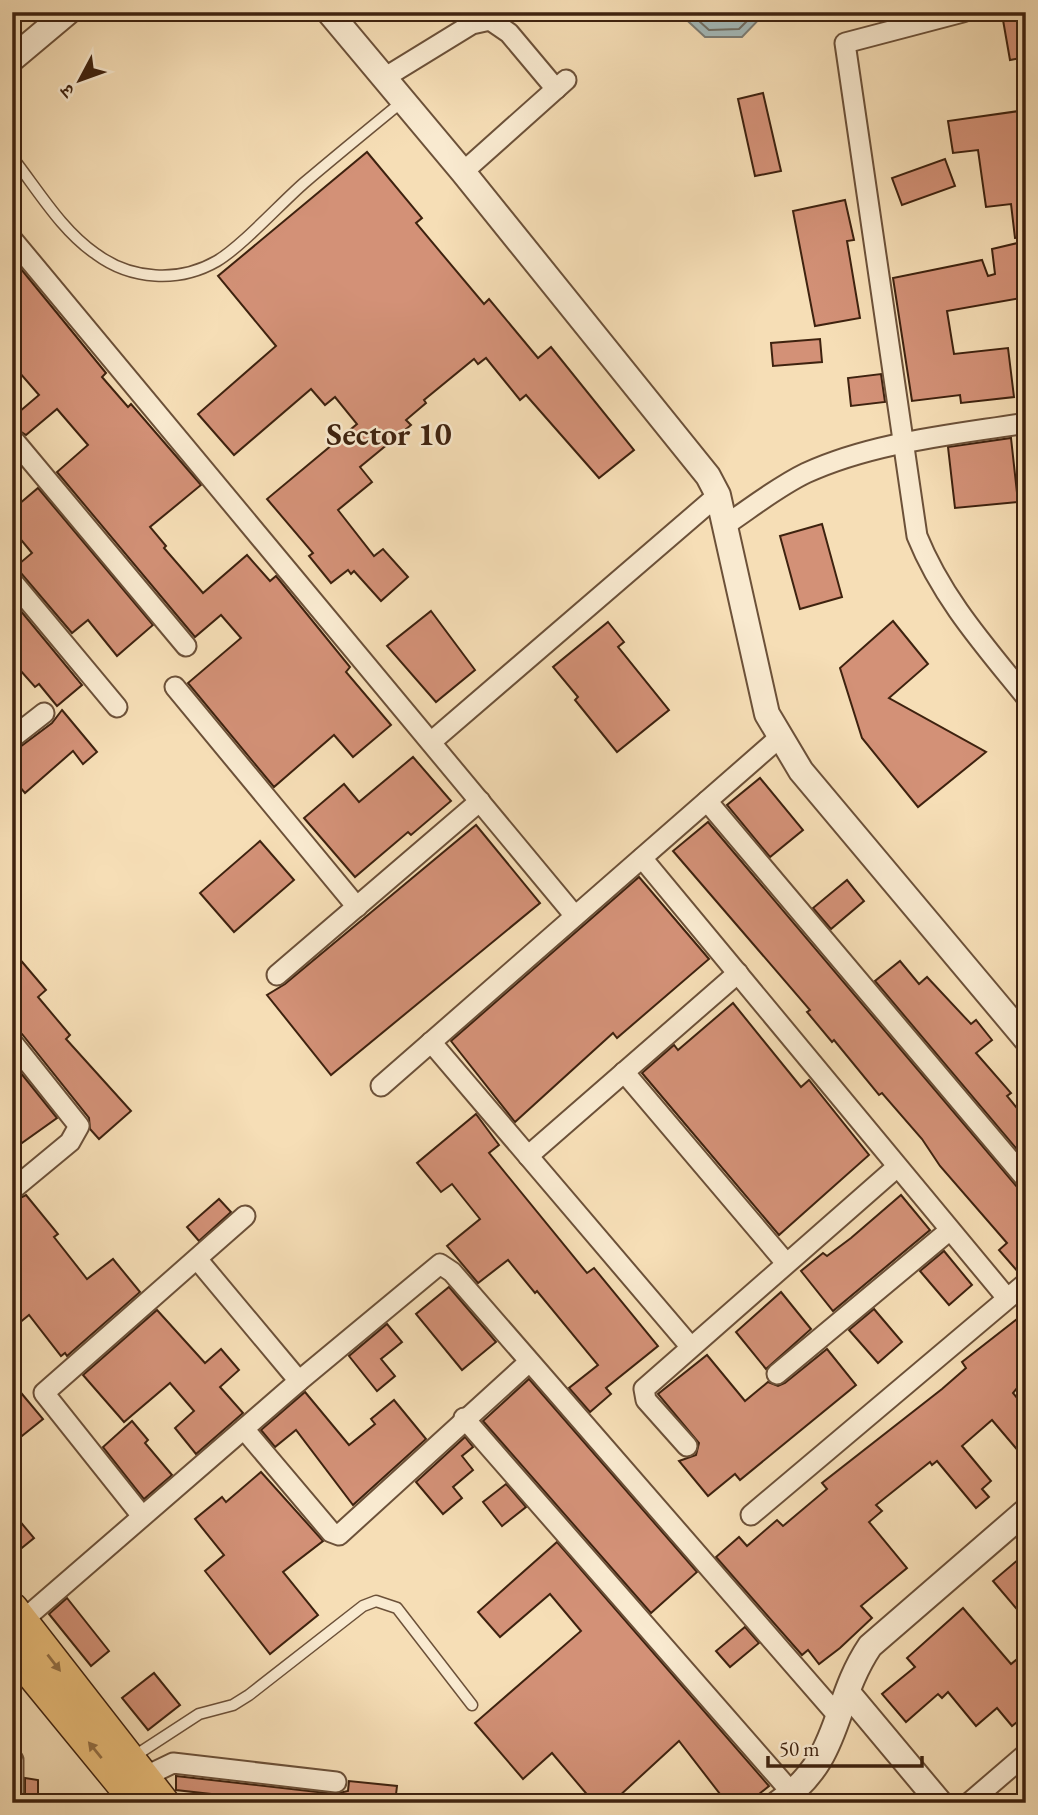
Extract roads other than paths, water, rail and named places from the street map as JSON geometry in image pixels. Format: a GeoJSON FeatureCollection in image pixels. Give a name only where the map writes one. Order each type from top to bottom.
{"type":"FeatureCollection","features":[{"type":"Feature","properties":{"kind":"main road"},"geometry":{"type":"LineString","coordinates":[[15,1627],[137,1780]]}},
{"type":"Feature","properties":{"kind":"main road"},"geometry":{"type":"LineString","coordinates":[[15,1627],[137,1780],[163,1803]]}},
{"type":"Feature","properties":{"kind":"street"},"geometry":{"type":"LineString","coordinates":[[12,59],[68,12]]}},
{"type":"Feature","properties":{"kind":"street"},"geometry":{"type":"LineString","coordinates":[[329,12],[463,172],[708,475],[718,495],[766,714],[779,738],[801,771],[1026,1039]]}},
{"type":"Feature","properties":{"kind":"street"},"geometry":{"type":"LineString","coordinates":[[963,12],[845,43],[917,536],[932,573],[957,612],[1026,697]]}},
{"type":"Feature","properties":{"kind":"street"},"geometry":{"type":"LineString","coordinates":[[384,78],[472,24],[490,20],[509,33],[561,84],[463,172]]}},
{"type":"Feature","properties":{"kind":"street"},"geometry":{"type":"LineString","coordinates":[[12,239],[575,916]]}},
{"type":"Feature","properties":{"kind":"street"},"geometry":{"type":"LineString","coordinates":[[724,526],[804,474],[836,461],[905,442],[1026,424]]}},
{"type":"Feature","properties":{"kind":"street"},"geometry":{"type":"LineString","coordinates":[[12,438],[186,646]]}},
{"type":"Feature","properties":{"kind":"street"},"geometry":{"type":"LineString","coordinates":[[431,742],[718,495]]}},
{"type":"Feature","properties":{"kind":"street"},"geometry":{"type":"LineString","coordinates":[[12,581],[20,606],[117,707]]}},
{"type":"Feature","properties":{"kind":"street"},"geometry":{"type":"LineString","coordinates":[[175,687],[356,907]]}},
{"type":"Feature","properties":{"kind":"street"},"geometry":{"type":"LineString","coordinates":[[12,738],[44,713]]}},
{"type":"Feature","properties":{"kind":"street"},"geometry":{"type":"LineString","coordinates":[[381,1086],[779,738]]}},
{"type":"Feature","properties":{"kind":"street"},"geometry":{"type":"LineString","coordinates":[[277,975],[480,801]]}},
{"type":"Feature","properties":{"kind":"street"},"geometry":{"type":"LineString","coordinates":[[707,801],[1026,1179]]}},
{"type":"Feature","properties":{"kind":"street"},"geometry":{"type":"LineString","coordinates":[[642,858],[1007,1298]]}},
{"type":"Feature","properties":{"kind":"street"},"geometry":{"type":"LineString","coordinates":[[528,1156],[738,973]]}},
{"type":"Feature","properties":{"kind":"street"},"geometry":{"type":"LineString","coordinates":[[12,1042],[79,1126],[70,1142],[12,1190]]}},
{"type":"Feature","properties":{"kind":"street"},"geometry":{"type":"LineString","coordinates":[[431,1042],[690,1346]]}},
{"type":"Feature","properties":{"kind":"street"},"geometry":{"type":"LineString","coordinates":[[624,1072],[786,1263]]}},
{"type":"Feature","properties":{"kind":"street"},"geometry":{"type":"LineString","coordinates":[[687,1446],[644,1395],[648,1384],[897,1167]]}},
{"type":"Feature","properties":{"kind":"street"},"geometry":{"type":"LineString","coordinates":[[142,1516],[44,1393],[245,1216]]}},
{"type":"Feature","properties":{"kind":"street"},"geometry":{"type":"LineString","coordinates":[[777,1374],[950,1230]]}},
{"type":"Feature","properties":{"kind":"street"},"geometry":{"type":"LineString","coordinates":[[197,1259],[299,1381]]}},
{"type":"Feature","properties":{"kind":"street"},"geometry":{"type":"LineString","coordinates":[[15,1627],[299,1381],[440,1264],[452,1272],[529,1362],[594,1432],[839,1717]]}},
{"type":"Feature","properties":{"kind":"street"},"geometry":{"type":"LineString","coordinates":[[751,1515],[1026,1283]]}},
{"type":"Feature","properties":{"kind":"street"},"geometry":{"type":"LineString","coordinates":[[244,1429],[331,1532],[340,1535],[464,1418],[529,1362]]}},
{"type":"Feature","properties":{"kind":"street"},"geometry":{"type":"LineString","coordinates":[[464,1418],[785,1798],[813,1774],[839,1717],[860,1661],[870,1646],[1026,1511]]}},
{"type":"Feature","properties":{"kind":"street"},"geometry":{"type":"LineString","coordinates":[[848,1693],[940,1803]]}},
{"type":"Feature","properties":{"kind":"street"},"geometry":{"type":"LineString","coordinates":[[969,1803],[1026,1754]]}},
{"type":"Feature","properties":{"kind":"street"},"geometry":{"type":"LineString","coordinates":[[13,1760],[13,1803]]}},
{"type":"Feature","properties":{"kind":"street"},"geometry":{"type":"LineString","coordinates":[[137,1780],[173,1763],[336,1782]]}},
{"type":"Feature","properties":{"kind":"lane"},"geometry":{"type":"LineString","coordinates":[[12,158],[70,232],[97,255],[134,273],[156,276],[186,274],[218,260],[305,182],[403,101]]}},
{"type":"Feature","properties":{"kind":"lane"},"geometry":{"type":"LineString","coordinates":[[137,1780],[199,1714],[233,1705],[249,1695],[363,1606],[376,1601],[397,1608],[472,1705]]}},
{"type":"Feature","properties":{"kind":"water"},"geometry":{"type":"Polygon","coordinates":[[[678,12],[766,12],[742,37],[705,37],[678,12]]]}},
{"type":"Feature","properties":{"kind":"district","name":"Sector 10"},"geometry":{"type":"Point","coordinates":[389,434]}}]}
